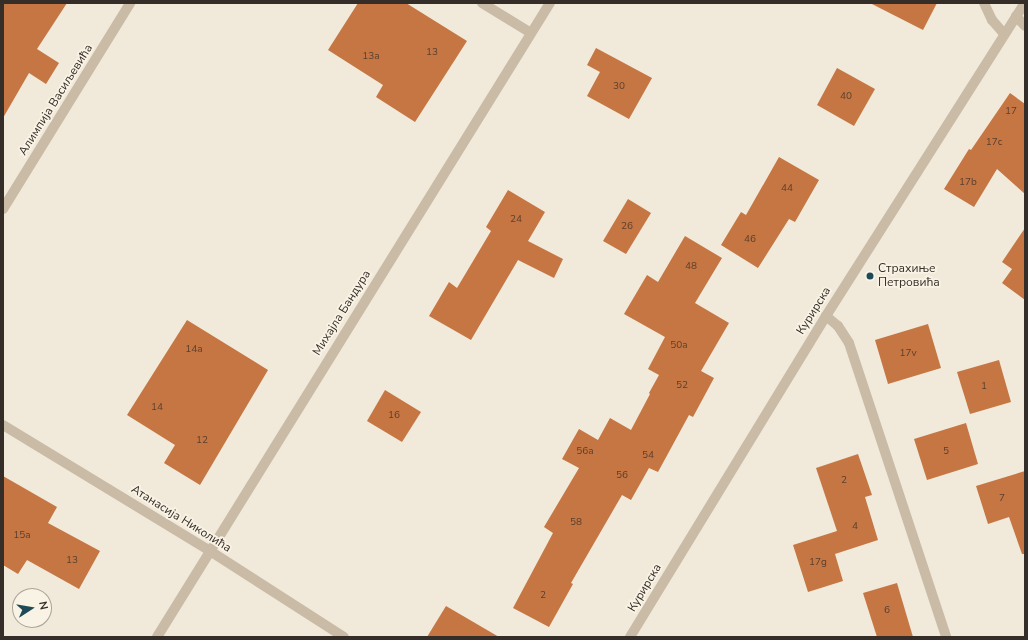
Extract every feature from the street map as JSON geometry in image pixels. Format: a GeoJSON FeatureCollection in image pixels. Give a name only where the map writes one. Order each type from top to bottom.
{"type":"FeatureCollection","features":[{"type":"Feature","properties":{"kind":"street","name":"Алимпија Васиљевића"},"geometry":{"type":"LineString","coordinates":[[3,209],[130,3]]}},
{"type":"Feature","properties":{"kind":"street"},"geometry":{"type":"LineString","coordinates":[[482,3],[531,33]]}},
{"type":"Feature","properties":{"kind":"street","name":"Михајла Бандура"},"geometry":{"type":"LineString","coordinates":[[158,637],[550,3]]}},
{"type":"Feature","properties":{"kind":"street"},"geometry":{"type":"LineString","coordinates":[[984,3],[992,20],[1004,34]]}},
{"type":"Feature","properties":{"kind":"street","name":"Курирска"},"geometry":{"type":"LineString","coordinates":[[630,637],[826,316],[1025,3]]}},
{"type":"Feature","properties":{"kind":"street"},"geometry":{"type":"LineString","coordinates":[[1016,16],[1025,26]]}},
{"type":"Feature","properties":{"kind":"street"},"geometry":{"type":"LineString","coordinates":[[826,316],[838,326],[849,343],[946,637]]}},
{"type":"Feature","properties":{"kind":"street","name":"Атанасија Николића"},"geometry":{"type":"LineString","coordinates":[[3,425],[210,552],[344,637]]}},
{"type":"Feature","properties":{"kind":"building"},"geometry":{"type":"Polygon","coordinates":[[[3,3],[67,3],[37,49],[59,63],[46,84],[29,73],[3,118],[3,3]]]}},
{"type":"Feature","properties":{"kind":"building"},"geometry":{"type":"Polygon","coordinates":[[[358,3],[406,3],[467,41],[415,122],[376,97],[383,85],[328,50],[358,3]]]}},
{"type":"Feature","properties":{"kind":"building"},"geometry":{"type":"Polygon","coordinates":[[[870,3],[937,3],[923,30],[870,3]]]}},
{"type":"Feature","properties":{"kind":"building"},"geometry":{"type":"Polygon","coordinates":[[[596,48],[652,78],[629,119],[587,96],[600,72],[587,65],[596,48]]]}},
{"type":"Feature","properties":{"kind":"building"},"geometry":{"type":"Polygon","coordinates":[[[837,68],[875,89],[854,126],[817,105],[837,68]]]}},
{"type":"Feature","properties":{"kind":"building"},"geometry":{"type":"Polygon","coordinates":[[[1010,93],[1025,104],[1025,194],[997,169],[974,207],[944,189],[969,149],[971,150],[1010,93]]]}},
{"type":"Feature","properties":{"kind":"building"},"geometry":{"type":"Polygon","coordinates":[[[779,157],[819,180],[795,222],[789,219],[758,268],[721,245],[741,212],[746,215],[779,157]]]}},
{"type":"Feature","properties":{"kind":"building"},"geometry":{"type":"Polygon","coordinates":[[[508,190],[545,212],[528,241],[563,259],[554,278],[518,260],[471,340],[429,316],[449,282],[457,288],[491,231],[486,227],[508,190]]]}},
{"type":"Feature","properties":{"kind":"building"},"geometry":{"type":"Polygon","coordinates":[[[628,199],[651,213],[626,254],[603,241],[628,199]]]}},
{"type":"Feature","properties":{"kind":"building"},"geometry":{"type":"Polygon","coordinates":[[[1025,228],[1025,300],[1002,283],[1012,269],[1002,262],[1025,228]]]}},
{"type":"Feature","properties":{"kind":"building"},"geometry":{"type":"Polygon","coordinates":[[[685,236],[722,258],[695,303],[729,323],[701,371],[714,378],[693,417],[689,415],[658,472],[649,468],[631,500],[622,495],[571,583],[573,584],[549,627],[513,608],[553,533],[544,527],[579,468],[562,459],[579,429],[598,440],[610,418],[631,430],[659,375],[648,369],[665,337],[624,314],[647,275],[658,282],[685,236]]]}},
{"type":"Feature","properties":{"kind":"building"},"geometry":{"type":"Polygon","coordinates":[[[187,320],[268,370],[200,485],[164,463],[175,445],[127,415],[187,320]]]}},
{"type":"Feature","properties":{"kind":"building"},"geometry":{"type":"Polygon","coordinates":[[[928,324],[941,368],[888,384],[875,340],[928,324]]]}},
{"type":"Feature","properties":{"kind":"building"},"geometry":{"type":"Polygon","coordinates":[[[999,360],[1011,402],[970,414],[957,372],[999,360]]]}},
{"type":"Feature","properties":{"kind":"building"},"geometry":{"type":"Polygon","coordinates":[[[385,390],[421,412],[402,442],[367,421],[385,390]]]}},
{"type":"Feature","properties":{"kind":"building"},"geometry":{"type":"Polygon","coordinates":[[[966,423],[978,464],[927,480],[914,439],[966,423]]]}},
{"type":"Feature","properties":{"kind":"building"},"geometry":{"type":"Polygon","coordinates":[[[858,454],[872,495],[865,497],[878,540],[835,554],[843,581],[808,592],[793,545],[837,531],[816,468],[858,454]]]}},
{"type":"Feature","properties":{"kind":"building"},"geometry":{"type":"Polygon","coordinates":[[[1025,471],[1025,554],[1022,554],[1009,517],[988,524],[976,486],[1025,471]]]}},
{"type":"Feature","properties":{"kind":"building"},"geometry":{"type":"Polygon","coordinates":[[[3,476],[57,507],[48,523],[100,551],[79,589],[27,560],[18,574],[3,565],[3,476]]]}},
{"type":"Feature","properties":{"kind":"building"},"geometry":{"type":"Polygon","coordinates":[[[897,583],[913,637],[877,637],[863,593],[897,583]]]}},
{"type":"Feature","properties":{"kind":"building"},"geometry":{"type":"Polygon","coordinates":[[[446,606],[499,637],[427,637],[446,606]]]}},
{"type":"Feature","properties":{"kind":"place","name":"Страхиње Петровића"},"geometry":{"type":"Point","coordinates":[870,276]}}]}
